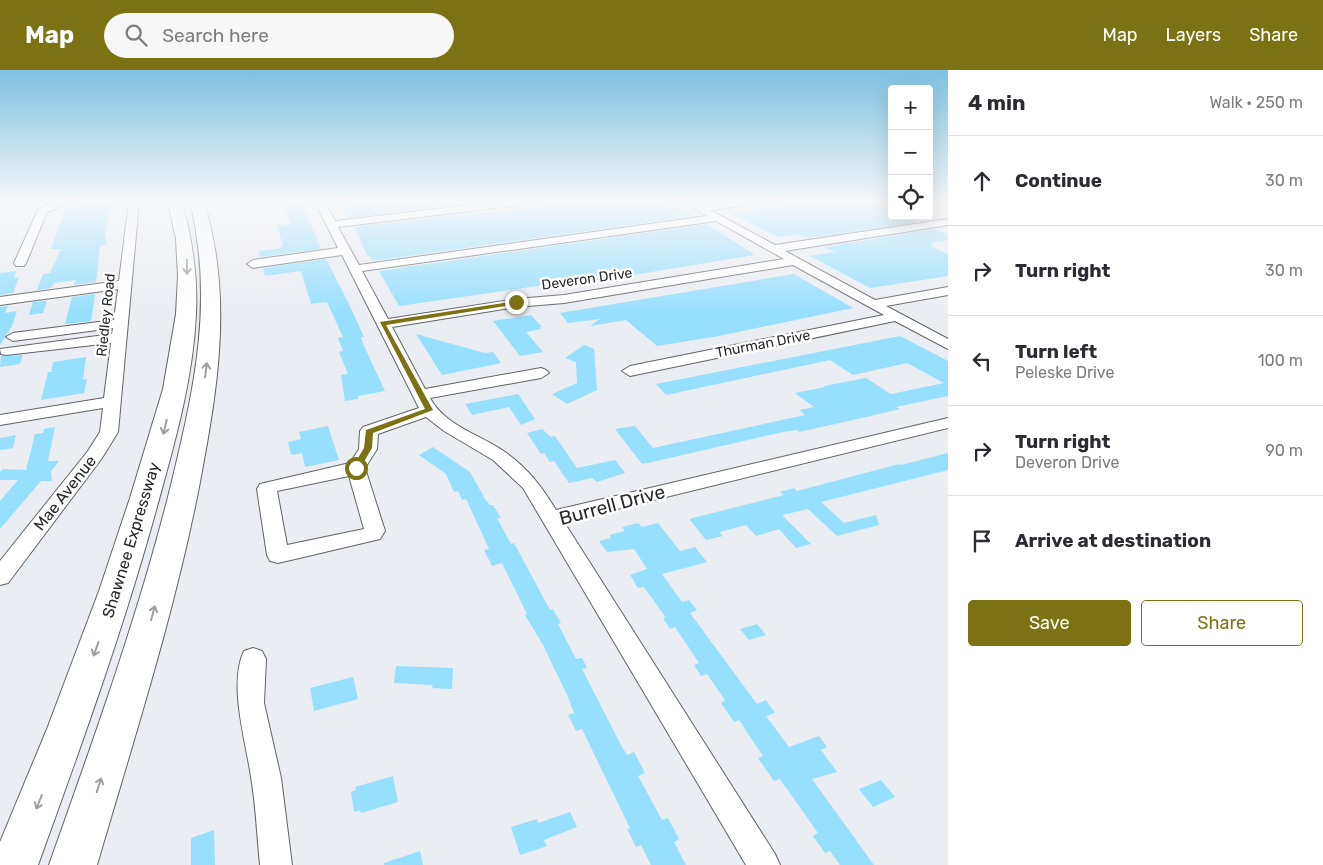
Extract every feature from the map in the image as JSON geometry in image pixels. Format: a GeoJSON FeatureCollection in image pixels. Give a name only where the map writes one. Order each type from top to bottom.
{"type":"FeatureCollection","features":[{"type":"Feature","properties":{"kind":"highway","name":"Shawnee Expressway"},"geometry":{"type":"LineString","coordinates":[[14,865],[104,629],[132,543],[170,408],[185,322],[187,286],[184,239]]}},
{"type":"Feature","properties":{"kind":"highway"},"geometry":{"type":"LineString","coordinates":[[73,865],[148,632],[182,503],[202,403],[208,356],[211,299],[206,239]]}},
{"type":"Feature","properties":{"kind":"street"},"geometry":{"type":"LineString","coordinates":[[20,263],[30,239]]}},
{"type":"Feature","properties":{"kind":"street","name":"Riedley Road"},"geometry":{"type":"LineString","coordinates":[[112,402],[130,239]]}},
{"type":"Feature","properties":{"kind":"street"},"geometry":{"type":"LineString","coordinates":[[339,239],[424,403],[445,426],[494,453],[513,467],[530,484],[551,518]]}},
{"type":"Feature","properties":{"kind":"street"},"geometry":{"type":"LineString","coordinates":[[354,269],[567,239]]}},
{"type":"Feature","properties":{"kind":"street"},"geometry":{"type":"LineString","coordinates":[[756,239],[948,345]]}},
{"type":"Feature","properties":{"kind":"street"},"geometry":{"type":"LineString","coordinates":[[774,249],[838,239]]}},
{"type":"Feature","properties":{"kind":"street"},"geometry":{"type":"LineString","coordinates":[[253,264],[345,251]]}},
{"type":"Feature","properties":{"kind":"street","name":"Deveron Drive"},"geometry":{"type":"LineString","coordinates":[[382,324],[516,302],[564,299],[795,261]]}},
{"type":"Feature","properties":{"kind":"street"},"geometry":{"type":"LineString","coordinates":[[0,301],[125,284]]}},
{"type":"Feature","properties":{"kind":"street"},"geometry":{"type":"LineString","coordinates":[[873,304],[948,291]]}},
{"type":"Feature","properties":{"kind":"street","name":"Thurman Drive"},"geometry":{"type":"LineString","coordinates":[[630,371],[897,317]]}},
{"type":"Feature","properties":{"kind":"street"},"geometry":{"type":"LineString","coordinates":[[14,337],[121,323]]}},
{"type":"Feature","properties":{"kind":"street"},"geometry":{"type":"LineString","coordinates":[[6,351],[119,338]]}},
{"type":"Feature","properties":{"kind":"street"},"geometry":{"type":"LineString","coordinates":[[356,468],[375,531],[373,534],[278,555],[267,489],[269,487],[356,468],[368,448],[369,432],[424,403],[541,373]]}},
{"type":"Feature","properties":{"kind":"street"},"geometry":{"type":"LineString","coordinates":[[0,420],[112,402]]}},
{"type":"Feature","properties":{"kind":"street","name":"Mae Avenue"},"geometry":{"type":"LineString","coordinates":[[0,577],[104,443],[109,432],[112,402]]}},
{"type":"Feature","properties":{"kind":"street","name":"Burrell Drive"},"geometry":{"type":"LineString","coordinates":[[764,865],[551,518],[948,423]]}},
{"type":"Feature","properties":{"kind":"street"},"geometry":{"type":"LineString","coordinates":[[253,659],[251,704],[266,778],[276,865]]}},
{"type":"Feature","properties":{"kind":"building"},"geometry":{"type":"Polygon","coordinates":[[[55,239],[106,239],[107,244],[100,246],[96,282],[74,285],[76,280],[54,283],[51,288],[37,290],[43,274],[50,273],[61,249],[51,249],[55,239]]]}},
{"type":"Feature","properties":{"kind":"building"},"geometry":{"type":"Polygon","coordinates":[[[281,239],[317,239],[321,249],[260,257],[258,251],[281,248],[280,246],[283,246],[281,239]]]}},
{"type":"Feature","properties":{"kind":"building"},"geometry":{"type":"Polygon","coordinates":[[[360,239],[529,239],[373,261],[366,253],[360,239]]]}},
{"type":"Feature","properties":{"kind":"building"},"geometry":{"type":"Polygon","coordinates":[[[602,239],[730,239],[755,255],[548,288],[545,285],[399,306],[379,271],[602,239]]]}},
{"type":"Feature","properties":{"kind":"building"},"geometry":{"type":"Polygon","coordinates":[[[873,239],[948,239],[930,243],[933,244],[929,245],[948,254],[948,276],[870,288],[810,256],[835,252],[824,247],[873,239]]]}},
{"type":"Feature","properties":{"kind":"building"},"geometry":{"type":"Polygon","coordinates":[[[326,259],[364,337],[361,337],[363,344],[385,391],[358,396],[358,399],[345,401],[341,375],[348,374],[339,352],[343,351],[338,338],[343,337],[327,302],[311,304],[301,271],[265,276],[263,268],[326,259]]]}},
{"type":"Feature","properties":{"kind":"building"},"geometry":{"type":"Polygon","coordinates":[[[16,271],[14,278],[19,277],[13,293],[0,295],[0,273],[16,271]]]}},
{"type":"Feature","properties":{"kind":"building"},"geometry":{"type":"Polygon","coordinates":[[[794,274],[853,308],[719,336],[657,346],[626,320],[590,326],[600,319],[568,323],[560,313],[794,274]]]}},
{"type":"Feature","properties":{"kind":"building"},"geometry":{"type":"Polygon","coordinates":[[[95,294],[91,321],[65,324],[72,297],[95,294]]]}},
{"type":"Feature","properties":{"kind":"building"},"geometry":{"type":"Polygon","coordinates":[[[47,301],[43,313],[29,315],[33,302],[47,301]]]}},
{"type":"Feature","properties":{"kind":"building"},"geometry":{"type":"Polygon","coordinates":[[[8,306],[5,313],[17,311],[12,326],[0,345],[0,307],[8,306]]]}},
{"type":"Feature","properties":{"kind":"building"},"geometry":{"type":"Polygon","coordinates":[[[531,315],[542,327],[539,327],[541,329],[526,332],[543,352],[520,356],[493,321],[531,315]]]}},
{"type":"Feature","properties":{"kind":"building"},"geometry":{"type":"Polygon","coordinates":[[[416,334],[485,353],[493,352],[501,363],[442,375],[416,334]]]}},
{"type":"Feature","properties":{"kind":"building"},"geometry":{"type":"Polygon","coordinates":[[[900,336],[948,361],[948,396],[896,407],[900,409],[799,432],[797,430],[783,432],[642,464],[615,429],[635,426],[653,448],[805,415],[800,410],[814,407],[795,393],[824,386],[866,378],[891,394],[944,383],[907,363],[853,375],[830,360],[666,395],[656,384],[900,336]]]}},
{"type":"Feature","properties":{"kind":"building"},"geometry":{"type":"Polygon","coordinates":[[[584,345],[594,349],[597,390],[567,404],[552,394],[577,383],[576,362],[565,358],[584,345]]]}},
{"type":"Feature","properties":{"kind":"building"},"geometry":{"type":"Polygon","coordinates":[[[23,355],[20,364],[0,367],[1,356],[23,355]]]}},
{"type":"Feature","properties":{"kind":"building"},"geometry":{"type":"Polygon","coordinates":[[[86,357],[83,380],[87,379],[84,393],[41,400],[48,372],[51,372],[53,362],[86,357]]]}},
{"type":"Feature","properties":{"kind":"building"},"geometry":{"type":"Polygon","coordinates":[[[518,394],[535,419],[521,425],[509,407],[472,415],[465,404],[518,394]]]}},
{"type":"Feature","properties":{"kind":"building"},"geometry":{"type":"Polygon","coordinates":[[[328,426],[339,460],[305,467],[302,453],[291,455],[288,442],[301,439],[299,432],[328,426]]]}},
{"type":"Feature","properties":{"kind":"building"},"geometry":{"type":"Polygon","coordinates":[[[55,427],[48,461],[59,461],[51,471],[52,481],[41,481],[0,529],[0,501],[18,480],[0,480],[0,472],[3,469],[26,470],[35,434],[43,433],[44,429],[55,427]]]}},
{"type":"Feature","properties":{"kind":"building"},"geometry":{"type":"Polygon","coordinates":[[[542,429],[551,437],[555,436],[577,468],[615,460],[625,473],[597,482],[592,478],[569,483],[554,461],[550,462],[544,453],[541,454],[527,433],[542,429]]]}},
{"type":"Feature","properties":{"kind":"building"},"geometry":{"type":"Polygon","coordinates":[[[16,435],[13,448],[0,450],[0,438],[16,435]]]}},
{"type":"Feature","properties":{"kind":"building"},"geometry":{"type":"Polygon","coordinates":[[[433,447],[470,472],[485,499],[490,505],[493,505],[501,518],[497,518],[511,544],[514,543],[550,610],[553,609],[561,623],[558,624],[576,659],[582,658],[587,668],[582,669],[620,743],[627,755],[634,752],[645,773],[638,776],[662,820],[668,818],[679,839],[674,842],[686,865],[651,865],[641,845],[636,847],[627,829],[630,828],[582,729],[576,731],[568,715],[574,713],[568,697],[543,645],[525,615],[527,614],[502,563],[492,566],[484,550],[489,549],[466,499],[462,500],[458,491],[454,492],[446,474],[419,455],[433,447]]]}},
{"type":"Feature","properties":{"kind":"building"},"geometry":{"type":"Polygon","coordinates":[[[948,453],[948,470],[821,502],[844,523],[876,515],[879,525],[837,536],[808,509],[782,515],[811,544],[796,548],[779,529],[756,536],[746,525],[719,532],[723,536],[706,540],[689,519],[784,495],[780,492],[794,488],[797,491],[948,453]]]}},
{"type":"Feature","properties":{"kind":"building"},"geometry":{"type":"Polygon","coordinates":[[[638,523],[642,527],[658,523],[680,551],[695,547],[707,562],[662,574],[682,602],[689,600],[697,610],[690,613],[757,704],[766,700],[775,713],[766,716],[789,747],[819,736],[827,747],[821,750],[837,772],[812,779],[874,865],[840,865],[830,851],[825,853],[813,836],[818,833],[780,779],[774,781],[758,758],[763,756],[739,720],[734,722],[721,703],[725,700],[707,674],[701,676],[694,665],[699,663],[675,627],[670,629],[663,618],[666,618],[644,587],[638,588],[630,575],[647,569],[634,549],[607,552],[599,541],[611,538],[609,535],[625,531],[622,527],[638,523]]]}},
{"type":"Feature","properties":{"kind":"building"},"geometry":{"type":"Polygon","coordinates":[[[757,624],[766,635],[749,640],[740,629],[757,624]]]}},
{"type":"Feature","properties":{"kind":"building"},"geometry":{"type":"Polygon","coordinates":[[[396,666],[453,668],[452,689],[432,688],[433,685],[394,683],[396,666]]]}},
{"type":"Feature","properties":{"kind":"building"},"geometry":{"type":"Polygon","coordinates":[[[353,677],[358,699],[314,711],[310,688],[353,677]]]}},
{"type":"Feature","properties":{"kind":"building"},"geometry":{"type":"Polygon","coordinates":[[[393,776],[398,802],[361,813],[360,810],[354,812],[351,792],[356,790],[355,787],[393,776]]]}},
{"type":"Feature","properties":{"kind":"building"},"geometry":{"type":"Polygon","coordinates":[[[881,780],[895,797],[873,807],[859,789],[881,780]]]}},
{"type":"Feature","properties":{"kind":"building"},"geometry":{"type":"Polygon","coordinates":[[[570,812],[577,827],[544,840],[547,846],[520,855],[511,827],[537,819],[538,823],[570,812]]]}},
{"type":"Feature","properties":{"kind":"building"},"geometry":{"type":"Polygon","coordinates":[[[214,830],[215,865],[191,865],[191,838],[214,830]]]}},
{"type":"Feature","properties":{"kind":"building"},"geometry":{"type":"Polygon","coordinates":[[[420,851],[423,865],[384,865],[384,863],[420,851]]]}},
{"type":"Feature","properties":{"kind":"route"},"geometry":{"type":"LineString","coordinates":[[356,468],[368,448],[367,436],[369,432],[429,410],[382,324],[516,302]]}}]}
